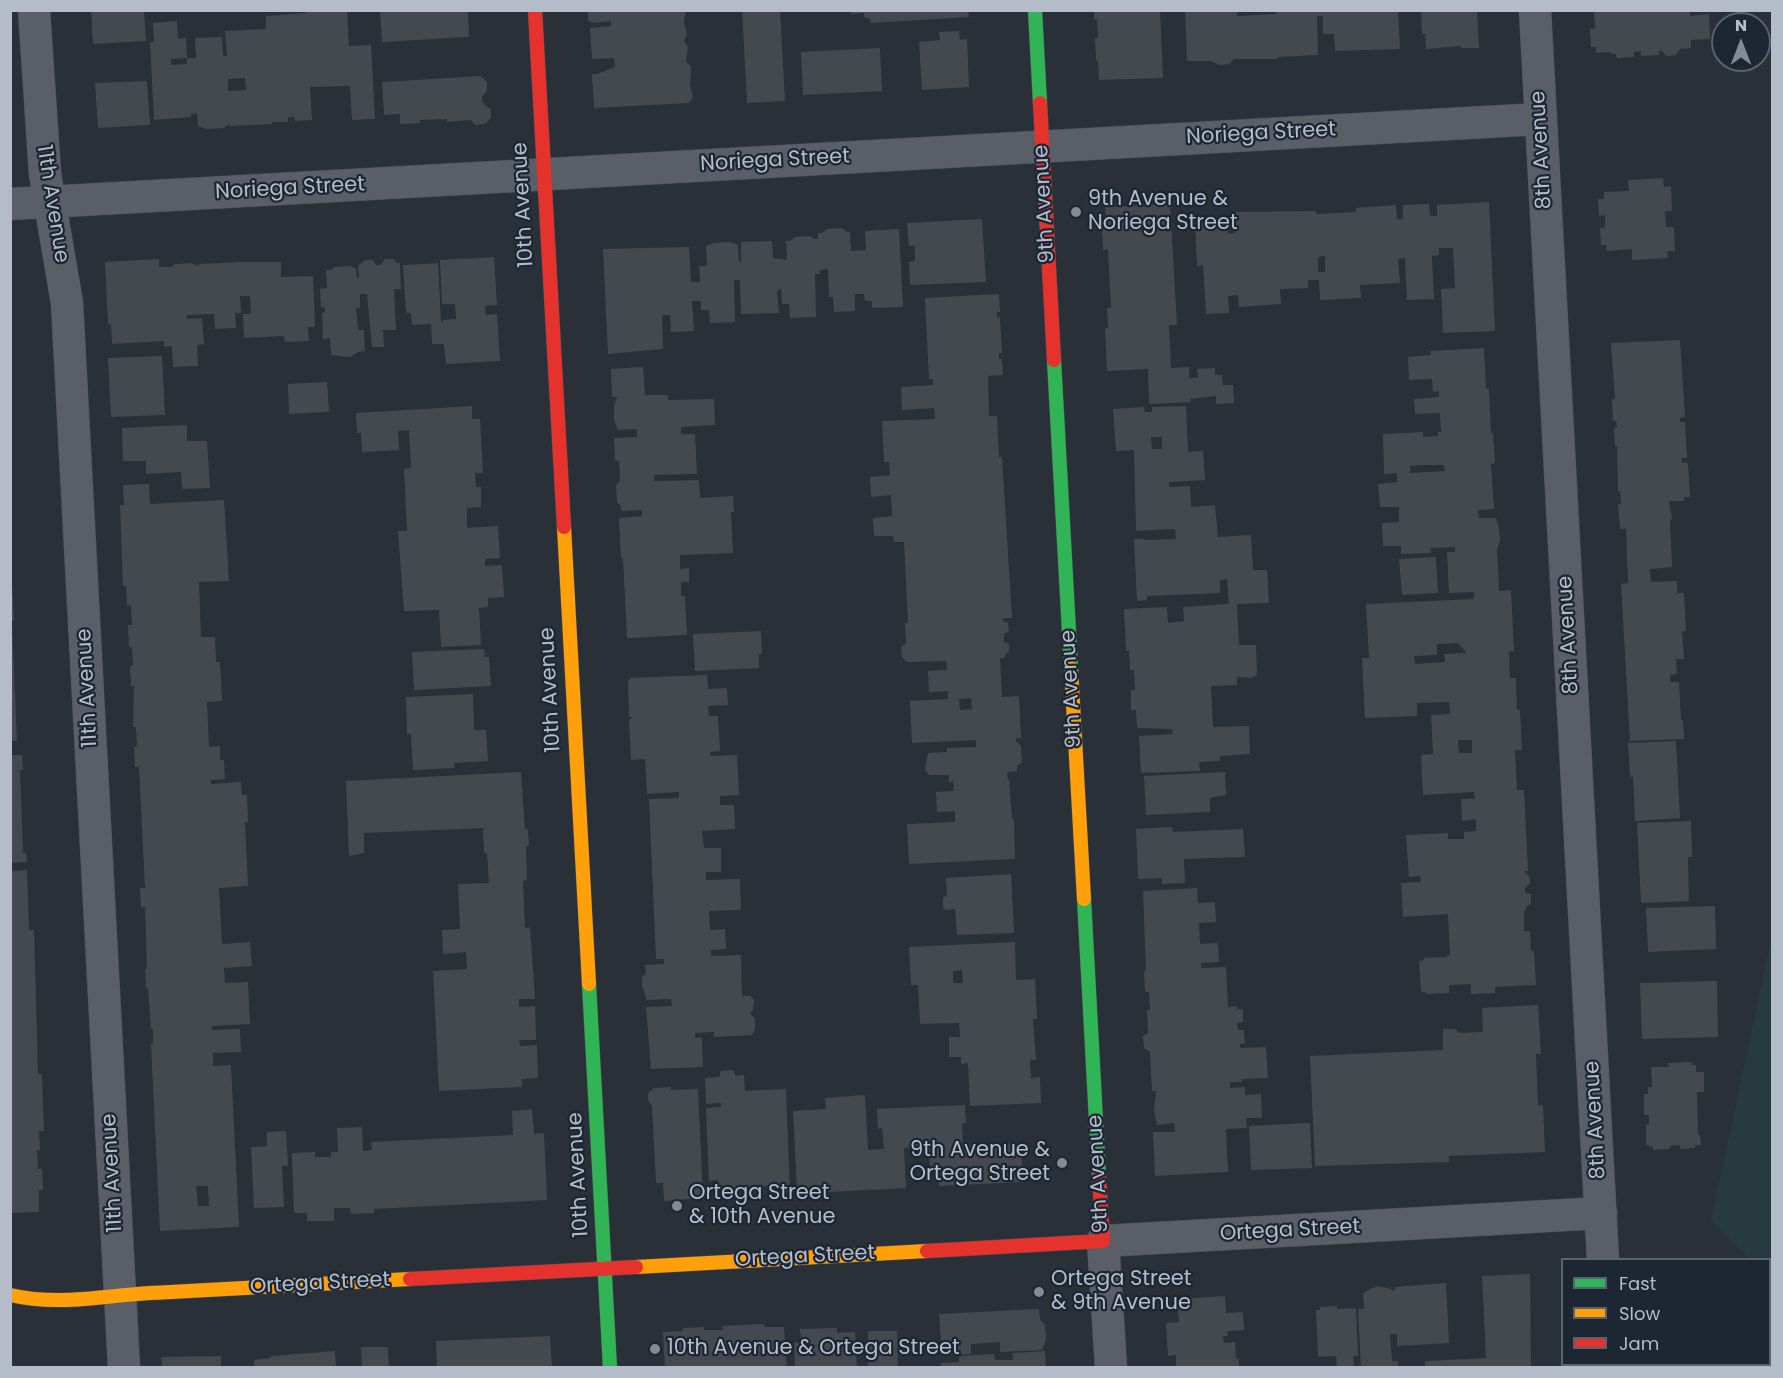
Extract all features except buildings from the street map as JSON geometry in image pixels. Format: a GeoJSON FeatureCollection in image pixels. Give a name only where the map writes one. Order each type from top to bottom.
{"type":"FeatureCollection","features":[{"type":"Feature","properties":{"kind":"street","name":"11th Avenue"},"geometry":{"type":"LineString","coordinates":[[34,10],[41,143],[68,315],[124,1368]]}},
{"type":"Feature","properties":{"kind":"street","name":"10th Avenue"},"geometry":{"type":"LineString","coordinates":[[535,10],[610,1368]]}},
{"type":"Feature","properties":{"kind":"street","name":"9th Avenue"},"geometry":{"type":"LineString","coordinates":[[1035,10],[1111,1368]]}},
{"type":"Feature","properties":{"kind":"street","name":"8th Avenue"},"geometry":{"type":"LineString","coordinates":[[1534,10],[1603,1258]]}},
{"type":"Feature","properties":{"kind":"street","name":"Noriega Street"},"geometry":{"type":"LineString","coordinates":[[10,204],[1540,119]]}},
{"type":"Feature","properties":{"kind":"street","name":"Ortega Street"},"geometry":{"type":"LineString","coordinates":[[10,1295],[42,1301],[70,1302],[120,1294],[1601,1213]]}},
{"type":"Feature","properties":{"kind":"green space"},"geometry":{"type":"Polygon","coordinates":[[[1772,935],[1772,1283],[1771,1258],[1749,1258],[1711,1221],[1772,935]]]}},
{"type":"Feature","properties":{"kind":"traffic: fast"},"geometry":{"type":"LineString","coordinates":[[1035,10],[1040,103]]}},
{"type":"Feature","properties":{"kind":"traffic: fast"},"geometry":{"type":"LineString","coordinates":[[1054,360],[1071,668]]}},
{"type":"Feature","properties":{"kind":"traffic: fast"},"geometry":{"type":"LineString","coordinates":[[1084,899],[1099,1176]]}},
{"type":"Feature","properties":{"kind":"traffic: fast"},"geometry":{"type":"LineString","coordinates":[[589,984],[610,1368]]}},
{"type":"Feature","properties":{"kind":"traffic: slow"},"geometry":{"type":"LineString","coordinates":[[564,527],[589,984]]}},
{"type":"Feature","properties":{"kind":"traffic: slow"},"geometry":{"type":"LineString","coordinates":[[1071,668],[1084,899]]}},
{"type":"Feature","properties":{"kind":"traffic: slow"},"geometry":{"type":"LineString","coordinates":[[636,1267],[927,1251]]}},
{"type":"Feature","properties":{"kind":"traffic: slow"},"geometry":{"type":"LineString","coordinates":[[10,1295],[63,1300],[410,1279]]}},
{"type":"Feature","properties":{"kind":"traffic: jam"},"geometry":{"type":"LineString","coordinates":[[535,10],[564,527]]}},
{"type":"Feature","properties":{"kind":"traffic: jam"},"geometry":{"type":"LineString","coordinates":[[1040,103],[1054,360]]}},
{"type":"Feature","properties":{"kind":"traffic: jam"},"geometry":{"type":"LineString","coordinates":[[927,1251],[1103,1241],[1099,1176]]}},
{"type":"Feature","properties":{"kind":"traffic: jam"},"geometry":{"type":"LineString","coordinates":[[410,1279],[636,1267]]}},
{"type":"Feature","properties":{"kind":"place","name":"9th Avenue & Noriega Street"},"geometry":{"type":"Point","coordinates":[1076,212]}},
{"type":"Feature","properties":{"kind":"place","name":"9th Avenue & Ortega Street"},"geometry":{"type":"Point","coordinates":[1062,1163]}},
{"type":"Feature","properties":{"kind":"place","name":"Ortega Street & 10th Avenue"},"geometry":{"type":"Point","coordinates":[677,1206]}},
{"type":"Feature","properties":{"kind":"place","name":"Ortega Street & 9th Avenue"},"geometry":{"type":"Point","coordinates":[1039,1292]}},
{"type":"Feature","properties":{"kind":"place","name":"10th Avenue & Ortega Street"},"geometry":{"type":"Point","coordinates":[655,1349]}}]}
